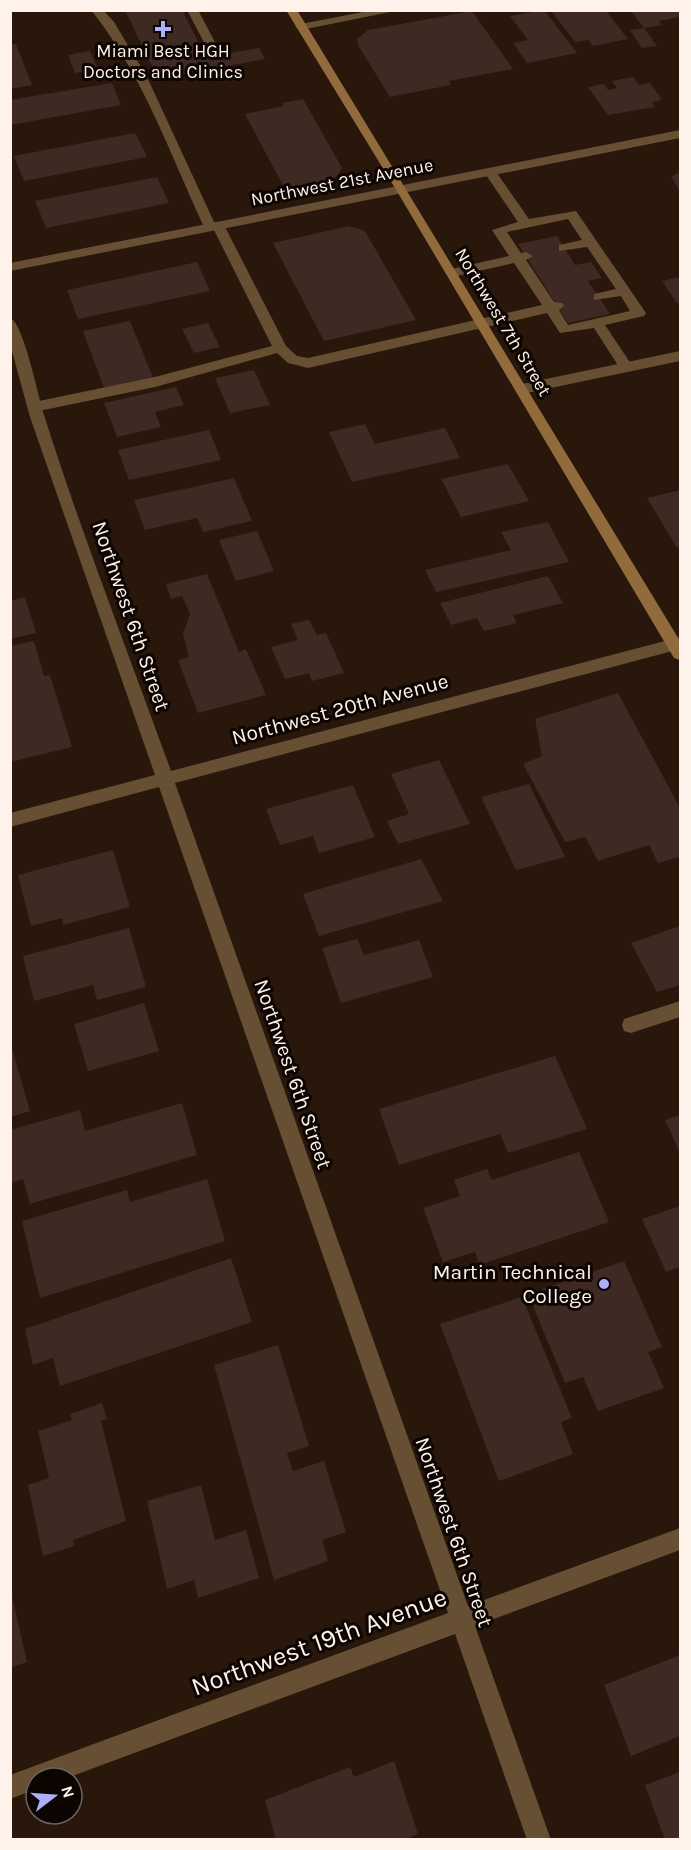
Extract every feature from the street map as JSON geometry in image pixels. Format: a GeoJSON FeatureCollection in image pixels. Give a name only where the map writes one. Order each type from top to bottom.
{"type":"FeatureCollection","features":[{"type":"Feature","properties":{"kind":"main road","name":"Northwest 7th Street"},"geometry":{"type":"LineString","coordinates":[[291,10],[679,648]]}},
{"type":"Feature","properties":{"kind":"street"},"geometry":{"type":"LineString","coordinates":[[96,10],[108,22],[141,77],[214,226],[280,348],[293,360],[308,363],[554,307]]}},
{"type":"Feature","properties":{"kind":"street"},"geometry":{"type":"LineString","coordinates":[[192,10],[211,46]]}},
{"type":"Feature","properties":{"kind":"street"},"geometry":{"type":"LineString","coordinates":[[301,27],[395,10]]}},
{"type":"Feature","properties":{"kind":"street","name":"Northwest 21st Avenue"},"geometry":{"type":"LineString","coordinates":[[10,267],[681,134]]}},
{"type":"Feature","properties":{"kind":"street"},"geometry":{"type":"LineString","coordinates":[[490,171],[526,224]]}},
{"type":"Feature","properties":{"kind":"street"},"geometry":{"type":"LineString","coordinates":[[571,214],[639,313],[565,330],[554,307],[522,257],[499,230],[526,224],[571,214]]}},
{"type":"Feature","properties":{"kind":"street"},"geometry":{"type":"LineString","coordinates":[[564,248],[591,242]]}},
{"type":"Feature","properties":{"kind":"street"},"geometry":{"type":"LineString","coordinates":[[452,273],[522,257]]}},
{"type":"Feature","properties":{"kind":"street"},"geometry":{"type":"LineString","coordinates":[[599,297],[624,291]]}},
{"type":"Feature","properties":{"kind":"street","name":"Northwest 6th Street"},"geometry":{"type":"LineString","coordinates":[[10,322],[24,359],[34,407],[539,1839]]}},
{"type":"Feature","properties":{"kind":"street"},"geometry":{"type":"LineString","coordinates":[[597,323],[626,367]]}},
{"type":"Feature","properties":{"kind":"street"},"geometry":{"type":"LineString","coordinates":[[34,407],[156,382],[280,348]]}},
{"type":"Feature","properties":{"kind":"street"},"geometry":{"type":"LineString","coordinates":[[522,389],[681,356]]}},
{"type":"Feature","properties":{"kind":"street","name":"Northwest 20th Avenue"},"geometry":{"type":"LineString","coordinates":[[10,820],[165,778],[679,648]]}},
{"type":"Feature","properties":{"kind":"street"},"geometry":{"type":"LineString","coordinates":[[631,1025],[681,1009]]}},
{"type":"Feature","properties":{"kind":"street","name":"Northwest 19th Avenue"},"geometry":{"type":"LineString","coordinates":[[10,1787],[681,1539]]}},
{"type":"Feature","properties":{"kind":"building","name":"Miami Best HGH Doctors and Clinics"},"geometry":{"type":"Polygon","coordinates":[[[125,10],[182,10],[206,57],[259,48],[265,59],[158,79],[125,10]]]}},
{"type":"Feature","properties":{"kind":"building"},"geometry":{"type":"Polygon","coordinates":[[[544,10],[577,53],[527,63],[513,43],[528,40],[510,16],[544,10]]]}},
{"type":"Feature","properties":{"kind":"building"},"geometry":{"type":"Polygon","coordinates":[[[605,10],[628,39],[593,46],[589,40],[575,42],[552,12],[605,10]]]}},
{"type":"Feature","properties":{"kind":"building"},"geometry":{"type":"Polygon","coordinates":[[[630,10],[680,10],[680,17],[659,21],[662,25],[644,28],[630,10]]]}},
{"type":"Feature","properties":{"kind":"building"},"geometry":{"type":"Polygon","coordinates":[[[472,11],[513,69],[449,81],[451,85],[390,97],[358,45],[357,39],[368,30],[472,11]]]}},
{"type":"Feature","properties":{"kind":"building"},"geometry":{"type":"Polygon","coordinates":[[[644,28],[657,46],[642,48],[630,30],[644,28]]]}},
{"type":"Feature","properties":{"kind":"building"},"geometry":{"type":"Polygon","coordinates":[[[16,44],[32,85],[10,89],[10,45],[16,44]]]}},
{"type":"Feature","properties":{"kind":"building"},"geometry":{"type":"Polygon","coordinates":[[[90,51],[98,69],[75,73],[68,55],[90,51]]]}},
{"type":"Feature","properties":{"kind":"building"},"geometry":{"type":"Polygon","coordinates":[[[633,77],[639,85],[650,83],[662,100],[652,102],[655,107],[608,115],[588,87],[604,84],[608,90],[617,88],[612,81],[633,77]]]}},
{"type":"Feature","properties":{"kind":"building"},"geometry":{"type":"Polygon","coordinates":[[[112,83],[121,105],[10,125],[10,100],[112,83]]]}},
{"type":"Feature","properties":{"kind":"building"},"geometry":{"type":"Polygon","coordinates":[[[303,99],[342,168],[336,177],[326,182],[286,191],[245,114],[284,106],[282,103],[303,99]]]}},
{"type":"Feature","properties":{"kind":"building"},"geometry":{"type":"Polygon","coordinates":[[[135,133],[147,157],[24,181],[14,156],[135,133]]]}},
{"type":"Feature","properties":{"kind":"building"},"geometry":{"type":"Polygon","coordinates":[[[680,172],[680,191],[671,177],[680,172]]]}},
{"type":"Feature","properties":{"kind":"building"},"geometry":{"type":"Polygon","coordinates":[[[157,177],[169,203],[46,228],[35,201],[157,177]]]}},
{"type":"Feature","properties":{"kind":"building"},"geometry":{"type":"Polygon","coordinates":[[[349,226],[365,231],[416,320],[324,341],[273,243],[349,226]]]}},
{"type":"Feature","properties":{"kind":"building"},"geometry":{"type":"Polygon","coordinates":[[[557,236],[575,265],[591,262],[602,278],[588,281],[610,314],[568,323],[518,244],[557,236]]]}},
{"type":"Feature","properties":{"kind":"building"},"geometry":{"type":"Polygon","coordinates":[[[197,262],[210,291],[78,319],[67,290],[197,262]]]}},
{"type":"Feature","properties":{"kind":"building"},"geometry":{"type":"Polygon","coordinates":[[[680,277],[680,302],[677,303],[662,281],[680,277]]]}},
{"type":"Feature","properties":{"kind":"building"},"geometry":{"type":"Polygon","coordinates":[[[130,321],[153,378],[104,388],[83,331],[130,321]]]}},
{"type":"Feature","properties":{"kind":"building"},"geometry":{"type":"Polygon","coordinates":[[[208,323],[220,347],[194,353],[182,329],[208,323]]]}},
{"type":"Feature","properties":{"kind":"building"},"geometry":{"type":"Polygon","coordinates":[[[254,370],[270,405],[230,413],[215,378],[254,370]]]}},
{"type":"Feature","properties":{"kind":"building"},"geometry":{"type":"Polygon","coordinates":[[[176,387],[184,405],[155,412],[161,427],[117,437],[104,403],[176,387]]]}},
{"type":"Feature","properties":{"kind":"building"},"geometry":{"type":"Polygon","coordinates":[[[365,424],[375,444],[445,428],[460,458],[352,482],[329,432],[365,424]]]}},
{"type":"Feature","properties":{"kind":"building"},"geometry":{"type":"Polygon","coordinates":[[[209,430],[221,460],[129,480],[118,450],[209,430]]]}},
{"type":"Feature","properties":{"kind":"building"},"geometry":{"type":"Polygon","coordinates":[[[508,464],[529,501],[461,517],[441,479],[508,464]]]}},
{"type":"Feature","properties":{"kind":"building"},"geometry":{"type":"Polygon","coordinates":[[[234,478],[252,521],[203,532],[197,518],[145,530],[134,500],[234,478]]]}},
{"type":"Feature","properties":{"kind":"building"},"geometry":{"type":"Polygon","coordinates":[[[680,490],[680,547],[677,548],[647,498],[680,490]]]}},
{"type":"Feature","properties":{"kind":"building"},"geometry":{"type":"Polygon","coordinates":[[[548,522],[569,562],[436,592],[425,570],[511,550],[501,532],[548,522]]]}},
{"type":"Feature","properties":{"kind":"building"},"geometry":{"type":"Polygon","coordinates":[[[257,531],[274,571],[236,581],[219,540],[257,531]]]}},
{"type":"Feature","properties":{"kind":"building"},"geometry":{"type":"Polygon","coordinates":[[[207,574],[239,652],[246,649],[266,695],[198,713],[178,660],[189,657],[183,634],[190,614],[182,596],[171,599],[166,584],[207,574]]]}},
{"type":"Feature","properties":{"kind":"building"},"geometry":{"type":"Polygon","coordinates":[[[548,576],[563,603],[513,615],[517,623],[484,631],[477,618],[451,625],[440,603],[548,576]]]}},
{"type":"Feature","properties":{"kind":"building"},"geometry":{"type":"Polygon","coordinates":[[[25,597],[36,633],[10,639],[10,601],[25,597]]]}},
{"type":"Feature","properties":{"kind":"building"},"geometry":{"type":"Polygon","coordinates":[[[309,620],[317,635],[326,633],[344,673],[312,681],[309,673],[285,679],[271,647],[298,640],[291,624],[309,620]]]}},
{"type":"Feature","properties":{"kind":"building"},"geometry":{"type":"Polygon","coordinates":[[[34,641],[44,676],[50,675],[72,747],[10,762],[10,646],[34,641]]]}},
{"type":"Feature","properties":{"kind":"building"},"geometry":{"type":"Polygon","coordinates":[[[618,693],[680,808],[680,857],[658,863],[649,845],[598,861],[585,837],[565,842],[523,764],[542,756],[535,719],[618,693]]]}},
{"type":"Feature","properties":{"kind":"building"},"geometry":{"type":"Polygon","coordinates":[[[439,760],[470,824],[398,844],[387,821],[409,814],[391,774],[439,760]]]}},
{"type":"Feature","properties":{"kind":"building"},"geometry":{"type":"Polygon","coordinates":[[[529,784],[565,857],[516,870],[481,797],[529,784]]]}},
{"type":"Feature","properties":{"kind":"building"},"geometry":{"type":"Polygon","coordinates":[[[353,785],[375,837],[319,853],[313,836],[280,845],[266,809],[353,785]]]}},
{"type":"Feature","properties":{"kind":"building"},"geometry":{"type":"Polygon","coordinates":[[[113,850],[130,907],[63,925],[62,918],[31,926],[18,875],[113,850]]]}},
{"type":"Feature","properties":{"kind":"building"},"geometry":{"type":"Polygon","coordinates":[[[421,859],[443,901],[319,936],[303,894],[421,859]]]}},
{"type":"Feature","properties":{"kind":"building"},"geometry":{"type":"Polygon","coordinates":[[[680,926],[680,985],[657,992],[631,943],[680,926]]]}},
{"type":"Feature","properties":{"kind":"building"},"geometry":{"type":"Polygon","coordinates":[[[129,928],[146,987],[97,1000],[93,985],[34,1001],[23,956],[129,928]]]}},
{"type":"Feature","properties":{"kind":"building"},"geometry":{"type":"Polygon","coordinates":[[[357,939],[364,955],[419,940],[433,977],[341,1003],[322,948],[357,939]]]}},
{"type":"Feature","properties":{"kind":"building"},"geometry":{"type":"Polygon","coordinates":[[[144,1003],[159,1051],[88,1071],[74,1024],[144,1003]]]}},
{"type":"Feature","properties":{"kind":"building"},"geometry":{"type":"Polygon","coordinates":[[[10,1042],[30,1111],[10,1117],[10,1042]]]}},
{"type":"Feature","properties":{"kind":"building"},"geometry":{"type":"Polygon","coordinates":[[[555,1056],[587,1129],[508,1153],[500,1134],[399,1165],[379,1109],[555,1056]]]}},
{"type":"Feature","properties":{"kind":"building"},"geometry":{"type":"Polygon","coordinates":[[[182,1103],[197,1155],[30,1204],[23,1179],[10,1183],[10,1130],[80,1110],[85,1131],[182,1103]]]}},
{"type":"Feature","properties":{"kind":"building"},"geometry":{"type":"Polygon","coordinates":[[[680,1115],[680,1153],[665,1120],[680,1115]]]}},
{"type":"Feature","properties":{"kind":"building"},"geometry":{"type":"Polygon","coordinates":[[[579,1152],[609,1222],[479,1265],[475,1252],[443,1262],[423,1208],[460,1196],[454,1180],[487,1169],[492,1180],[579,1152]]]}},
{"type":"Feature","properties":{"kind":"building"},"geometry":{"type":"Polygon","coordinates":[[[207,1179],[225,1241],[40,1298],[22,1221],[127,1190],[130,1202],[207,1179]]]}},
{"type":"Feature","properties":{"kind":"building"},"geometry":{"type":"Polygon","coordinates":[[[680,1206],[680,1267],[666,1272],[642,1219],[680,1206]]]}},
{"type":"Feature","properties":{"kind":"building"},"geometry":{"type":"Polygon","coordinates":[[[231,1258],[252,1322],[60,1386],[53,1358],[33,1365],[25,1329],[231,1258]]]}},
{"type":"Feature","properties":{"kind":"building"},"geometry":{"type":"Polygon","coordinates":[[[624,1261],[662,1347],[648,1352],[664,1388],[598,1411],[583,1377],[565,1383],[528,1294],[624,1261]]]}},
{"type":"Feature","properties":{"kind":"building"},"geometry":{"type":"Polygon","coordinates":[[[522,1297],[572,1418],[561,1422],[573,1454],[499,1481],[440,1324],[522,1297]]]}},
{"type":"Feature","properties":{"kind":"building"},"geometry":{"type":"Polygon","coordinates":[[[278,1345],[309,1446],[287,1453],[293,1471],[324,1461],[346,1532],[322,1540],[328,1561],[274,1580],[214,1365],[278,1345]]]}},
{"type":"Feature","properties":{"kind":"building"},"geometry":{"type":"Polygon","coordinates":[[[102,1403],[107,1419],[101,1421],[126,1521],[73,1540],[74,1546],[43,1556],[28,1485],[49,1478],[38,1431],[72,1420],[70,1414],[102,1403]]]}},
{"type":"Feature","properties":{"kind":"building"},"geometry":{"type":"Polygon","coordinates":[[[201,1485],[215,1540],[246,1530],[259,1578],[198,1598],[194,1580],[167,1589],[147,1501],[201,1485]]]}},
{"type":"Feature","properties":{"kind":"building"},"geometry":{"type":"Polygon","coordinates":[[[10,1587],[27,1662],[10,1668],[10,1587]]]}},
{"type":"Feature","properties":{"kind":"building"},"geometry":{"type":"Polygon","coordinates":[[[680,1655],[680,1736],[631,1756],[604,1685],[680,1655]]]}},
{"type":"Feature","properties":{"kind":"building"},"geometry":{"type":"Polygon","coordinates":[[[394,1761],[418,1834],[404,1840],[276,1840],[265,1800],[350,1767],[354,1777],[394,1761]]]}},
{"type":"Feature","properties":{"kind":"building"},"geometry":{"type":"Polygon","coordinates":[[[680,1772],[680,1840],[665,1840],[645,1785],[680,1772]]]}},
{"type":"Feature","properties":{"kind":"place","name":"Miami Best HGH Doctors and Clinics"},"geometry":{"type":"Point","coordinates":[163,29]}},
{"type":"Feature","properties":{"kind":"place","name":"Martin Technical College"},"geometry":{"type":"Point","coordinates":[604,1284]}}]}
